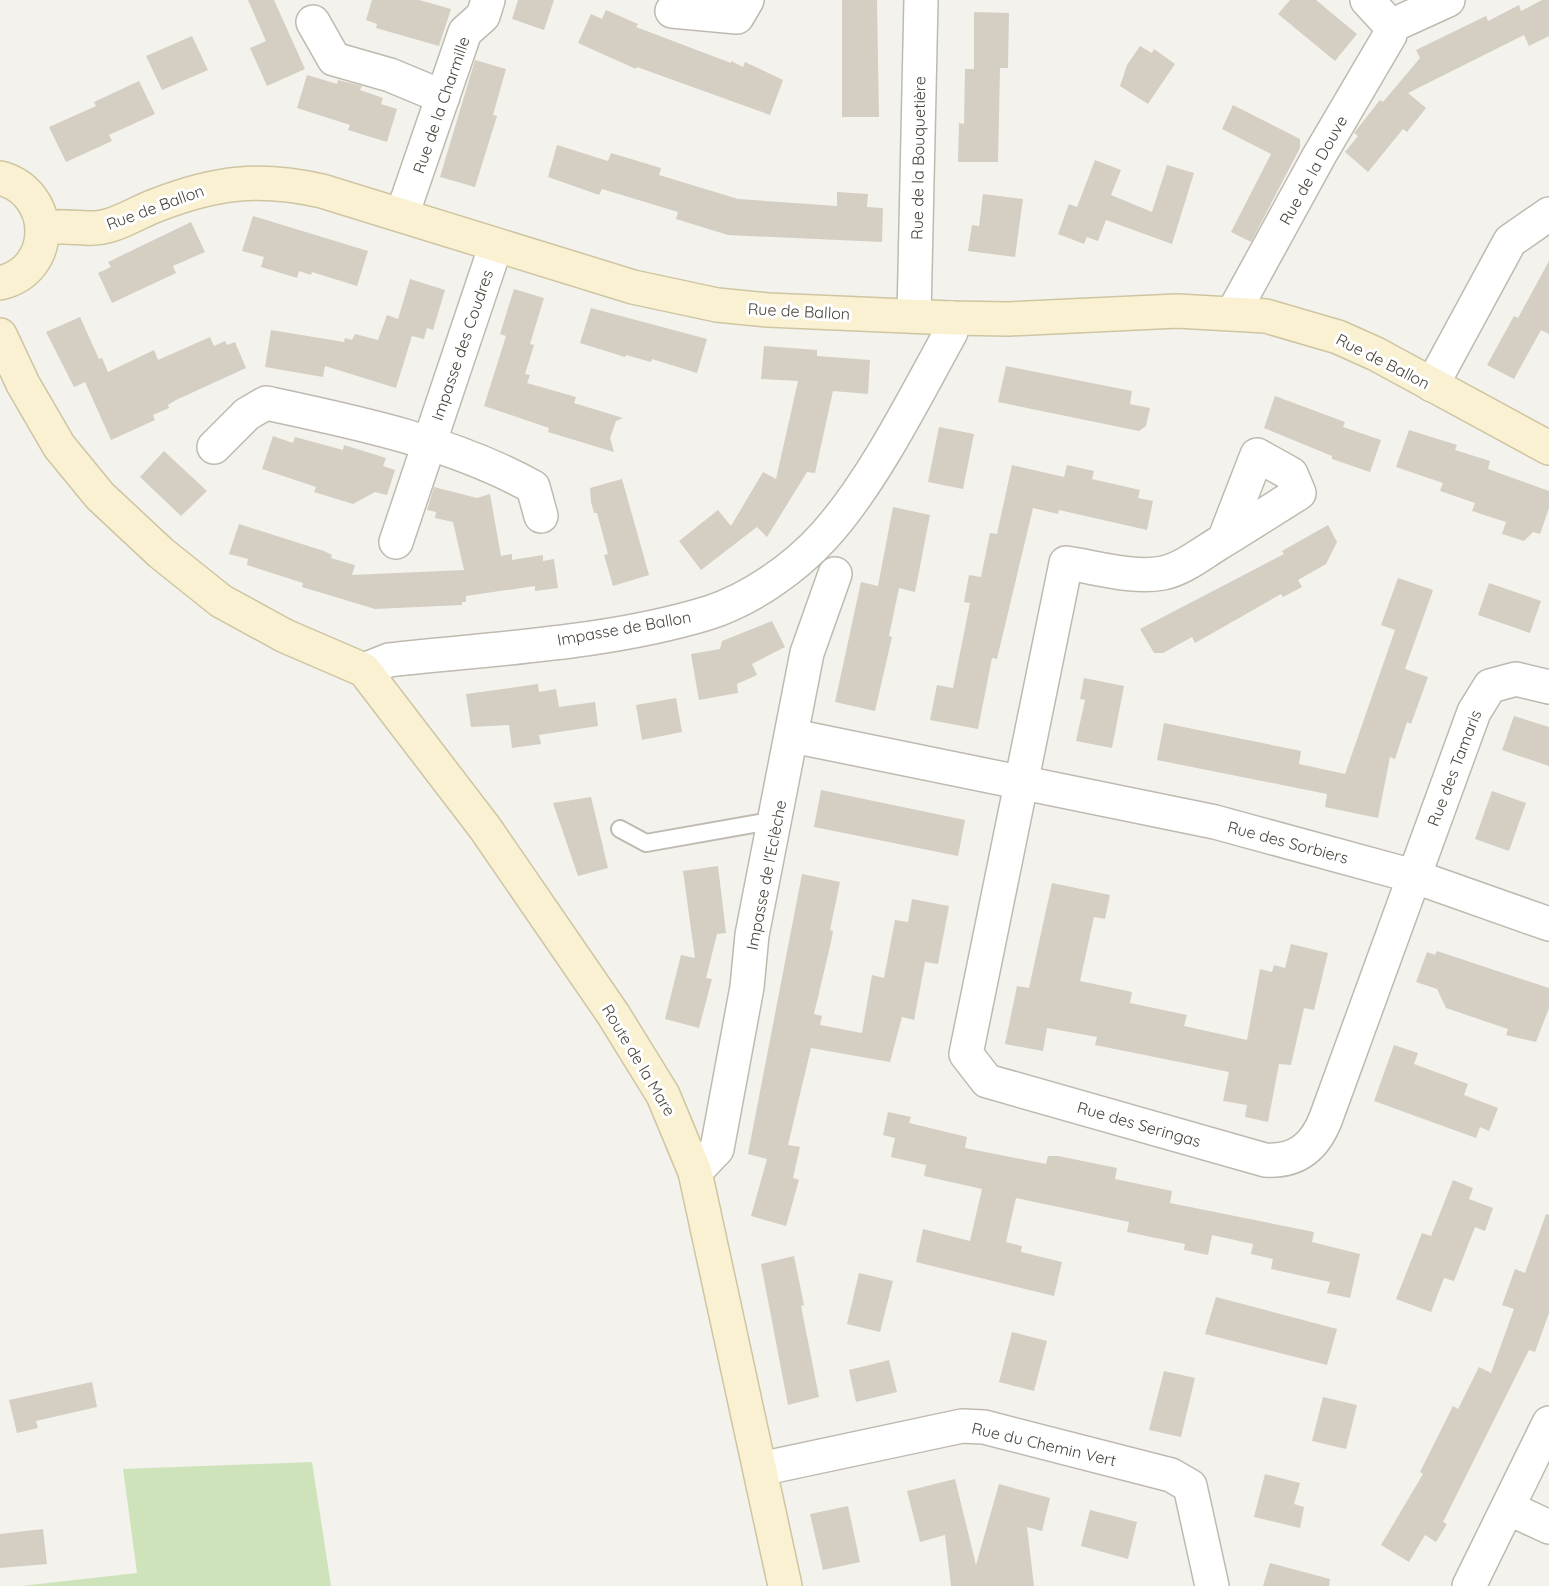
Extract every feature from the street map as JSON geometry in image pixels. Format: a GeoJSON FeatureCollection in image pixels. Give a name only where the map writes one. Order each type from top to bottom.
{"type":"FeatureCollection","features":[{"type":"Feature","properties":{"kind":"street","name":"Rue de la Charmille"},"geometry":{"type":"LineString","coordinates":[[402,215],[465,32],[483,15],[488,0]]}},
{"type":"Feature","properties":{"kind":"street"},"geometry":{"type":"LineString","coordinates":[[672,11],[737,17],[747,0]]}},
{"type":"Feature","properties":{"kind":"street","name":"Rue de la Bouquetière"},"geometry":{"type":"LineString","coordinates":[[914,316],[921,0]]}},
{"type":"Feature","properties":{"kind":"street"},"geometry":{"type":"LineString","coordinates":[[1367,0],[1390,27],[1448,0]]}},
{"type":"Feature","properties":{"kind":"street"},"geometry":{"type":"LineString","coordinates":[[313,22],[334,59],[390,75],[443,97]]}},
{"type":"Feature","properties":{"kind":"street","name":"Rue de la Douve"},"geometry":{"type":"LineString","coordinates":[[1233,313],[1319,156],[1390,35],[1390,27]]}},
{"type":"Feature","properties":{"kind":"street"},"geometry":{"type":"LineString","coordinates":[[0,178],[17,185],[34,200],[41,214],[43,229],[40,248],[32,263],[19,275],[0,283]]}},
{"type":"Feature","properties":{"kind":"street","name":"Rue de Ballon"},"geometry":{"type":"LineString","coordinates":[[43,229],[59,225],[106,226],[196,190],[238,182],[299,186],[680,299],[768,310],[952,318],[1008,319],[1177,311],[1266,316],[1338,337],[1549,448]]}},
{"type":"Feature","properties":{"kind":"street"},"geometry":{"type":"LineString","coordinates":[[1432,385],[1510,241],[1549,214]]}},
{"type":"Feature","properties":{"kind":"street","name":"Impasse des Coudres"},"geometry":{"type":"LineString","coordinates":[[396,542],[496,245]]}},
{"type":"Feature","properties":{"kind":"street","name":"Impasse de Ballon"},"geometry":{"type":"LineString","coordinates":[[364,670],[389,660],[584,638],[653,626],[709,612],[786,572],[824,536],[854,498],[951,332],[952,318]]}},
{"type":"Feature","properties":{"kind":"street"},"geometry":{"type":"LineString","coordinates":[[0,335],[23,384],[59,446],[100,496],[161,553],[220,601],[285,636],[364,670]]}},
{"type":"Feature","properties":{"kind":"street"},"geometry":{"type":"LineString","coordinates":[[214,447],[247,414],[266,403],[331,417],[496,467],[533,487],[541,516]]}},
{"type":"Feature","properties":{"kind":"street"},"geometry":{"type":"LineString","coordinates":[[1020,781],[1066,563],[1132,572],[1162,573],[1188,562],[1224,540]]}},
{"type":"Feature","properties":{"kind":"street","name":"Impasse de l'Eclèche"},"geometry":{"type":"LineString","coordinates":[[695,1172],[717,1149],[747,987],[752,936],[793,736],[807,653],[835,574]]}},
{"type":"Feature","properties":{"kind":"street","name":"Route de la Mare"},"geometry":{"type":"LineString","coordinates":[[364,670],[485,828],[613,1014],[663,1095],[695,1172],[785,1586]]}},
{"type":"Feature","properties":{"kind":"street","name":"Rue des Tamaris"},"geometry":{"type":"LineString","coordinates":[[1413,876],[1474,712],[1490,686],[1516,678],[1549,687]]}},
{"type":"Feature","properties":{"kind":"street","name":"Rue des Sorbiers"},"geometry":{"type":"LineString","coordinates":[[793,736],[1215,822],[1413,876],[1549,924]]}},
{"type":"Feature","properties":{"kind":"street","name":"Rue des Seringas"},"geometry":{"type":"LineString","coordinates":[[1020,781],[966,1054],[987,1081],[1252,1157],[1279,1161],[1292,1158],[1313,1143],[1321,1131],[1413,876]]}},
{"type":"Feature","properties":{"kind":"street"},"geometry":{"type":"LineString","coordinates":[[1469,1586],[1549,1423]]}},
{"type":"Feature","properties":{"kind":"street","name":"Rue du Chemin Vert"},"geometry":{"type":"LineString","coordinates":[[760,1469],[962,1426],[984,1427],[1171,1474],[1190,1486],[1212,1586]]}},
{"type":"Feature","properties":{"kind":"street"},"geometry":{"type":"LineString","coordinates":[[1508,1508],[1549,1527]]}},
{"type":"Feature","properties":{"kind":"lane"},"geometry":{"type":"LineString","coordinates":[[620,829],[646,843],[776,820]]}},
{"type":"Feature","properties":{"kind":"green space"},"geometry":{"type":"Polygon","coordinates":[[[312,1462],[331,1586],[21,1586],[137,1573],[123,1469],[312,1462]]]}},
{"type":"Feature","properties":{"kind":"building"},"geometry":{"type":"Polygon","coordinates":[[[248,0],[274,0],[305,69],[267,86],[250,48],[266,41],[248,0]]]}},
{"type":"Feature","properties":{"kind":"building"},"geometry":{"type":"Polygon","coordinates":[[[372,0],[419,0],[451,9],[439,46],[376,28],[377,24],[366,20],[372,0]]]}},
{"type":"Feature","properties":{"kind":"building"},"geometry":{"type":"Polygon","coordinates":[[[518,0],[554,0],[544,30],[512,19],[518,0]]]}},
{"type":"Feature","properties":{"kind":"building"},"geometry":{"type":"Polygon","coordinates":[[[842,0],[877,0],[879,117],[842,117],[842,0]]]}},
{"type":"Feature","properties":{"kind":"building"},"geometry":{"type":"Polygon","coordinates":[[[1290,0],[1316,0],[1357,34],[1335,61],[1278,14],[1290,0]]]}},
{"type":"Feature","properties":{"kind":"building"},"geometry":{"type":"Polygon","coordinates":[[[1542,0],[1549,0],[1549,36],[1529,46],[1524,35],[1408,93],[1426,108],[1407,132],[1403,129],[1368,172],[1345,152],[1358,136],[1354,133],[1380,100],[1383,102],[1420,58],[1416,50],[1486,16],[1488,21],[1519,5],[1521,11],[1542,0]]]}},
{"type":"Feature","properties":{"kind":"building"},"geometry":{"type":"Polygon","coordinates":[[[606,10],[638,24],[636,27],[743,67],[745,62],[783,80],[770,115],[637,67],[636,69],[578,43],[591,14],[602,19],[606,10]]]}},
{"type":"Feature","properties":{"kind":"building"},"geometry":{"type":"Polygon","coordinates":[[[974,12],[1009,13],[1008,68],[1000,68],[998,162],[958,162],[959,123],[964,124],[965,69],[974,69],[974,12]]]}},
{"type":"Feature","properties":{"kind":"building"},"geometry":{"type":"Polygon","coordinates":[[[192,36],[208,70],[162,90],[146,56],[192,36]]]}},
{"type":"Feature","properties":{"kind":"building"},"geometry":{"type":"Polygon","coordinates":[[[1140,46],[1152,53],[1154,49],[1175,64],[1148,104],[1120,86],[1127,65],[1140,46]]]}},
{"type":"Feature","properties":{"kind":"building"},"geometry":{"type":"Polygon","coordinates":[[[475,60],[506,69],[493,115],[497,116],[475,187],[440,177],[475,60]]]}},
{"type":"Feature","properties":{"kind":"building"},"geometry":{"type":"Polygon","coordinates":[[[307,75],[337,84],[338,80],[362,86],[360,90],[383,98],[381,104],[397,109],[387,142],[348,130],[350,125],[297,108],[307,75]]]}},
{"type":"Feature","properties":{"kind":"building"},"geometry":{"type":"Polygon","coordinates":[[[139,81],[155,114],[109,135],[112,141],[66,162],[49,127],[96,106],[94,102],[139,81]]]}},
{"type":"Feature","properties":{"kind":"building"},"geometry":{"type":"Polygon","coordinates":[[[1233,105],[1300,139],[1300,148],[1251,242],[1231,232],[1271,154],[1222,129],[1233,105]]]}},
{"type":"Feature","properties":{"kind":"building"},"geometry":{"type":"Polygon","coordinates":[[[557,145],[608,161],[611,153],[661,168],[659,175],[738,199],[837,206],[837,192],[868,194],[867,207],[883,208],[882,242],[728,235],[676,219],[678,212],[602,189],[599,195],[548,177],[557,145]]]}},
{"type":"Feature","properties":{"kind":"building"},"geometry":{"type":"Polygon","coordinates":[[[1095,160],[1121,170],[1111,195],[1152,212],[1167,165],[1194,173],[1172,244],[1106,220],[1098,241],[1087,237],[1084,244],[1058,234],[1069,204],[1077,207],[1095,160]]]}},
{"type":"Feature","properties":{"kind":"building"},"geometry":{"type":"Polygon","coordinates":[[[983,194],[1023,199],[1015,257],[968,251],[972,225],[979,226],[983,194]]]}},
{"type":"Feature","properties":{"kind":"building"},"geometry":{"type":"Polygon","coordinates":[[[253,216],[368,251],[357,286],[312,272],[311,275],[299,271],[297,278],[261,267],[264,257],[242,251],[253,216]]]}},
{"type":"Feature","properties":{"kind":"building"},"geometry":{"type":"Polygon","coordinates":[[[191,222],[205,252],[173,266],[176,273],[112,303],[98,273],[111,267],[108,262],[191,222]]]}},
{"type":"Feature","properties":{"kind":"building"},"geometry":{"type":"Polygon","coordinates":[[[1549,261],[1549,334],[1541,330],[1514,379],[1487,365],[1514,316],[1518,318],[1549,261]]]}},
{"type":"Feature","properties":{"kind":"building"},"geometry":{"type":"Polygon","coordinates":[[[410,279],[445,290],[433,330],[427,328],[424,339],[412,336],[396,388],[325,366],[323,377],[265,367],[271,330],[344,342],[345,338],[352,340],[355,334],[378,340],[387,315],[398,319],[410,279]]]}},
{"type":"Feature","properties":{"kind":"building"},"geometry":{"type":"Polygon","coordinates":[[[514,289],[544,298],[530,344],[534,345],[525,374],[530,375],[527,383],[576,397],[574,403],[623,418],[616,421],[610,438],[614,452],[548,432],[549,428],[484,406],[506,336],[500,334],[514,289]]]}},
{"type":"Feature","properties":{"kind":"building"},"geometry":{"type":"Polygon","coordinates":[[[591,308],[707,339],[697,373],[652,359],[651,362],[626,355],[625,357],[580,343],[591,308]]]}},
{"type":"Feature","properties":{"kind":"building"},"geometry":{"type":"Polygon","coordinates":[[[80,317],[99,359],[102,358],[108,372],[154,350],[158,360],[210,337],[214,346],[225,341],[227,345],[235,342],[246,368],[176,400],[168,405],[169,408],[153,415],[155,420],[111,440],[85,382],[74,387],[46,332],[80,317]]]}},
{"type":"Feature","properties":{"kind":"building"},"geometry":{"type":"Polygon","coordinates":[[[764,346],[817,350],[817,356],[870,360],[868,394],[833,391],[815,473],[807,472],[767,537],[757,527],[701,570],[679,541],[718,510],[731,526],[763,472],[776,479],[798,381],[761,379],[764,346]]]}},
{"type":"Feature","properties":{"kind":"building"},"geometry":{"type":"Polygon","coordinates":[[[1006,366],[1132,391],[1130,404],[1150,408],[1146,426],[1139,431],[998,402],[1006,366]]]}},
{"type":"Feature","properties":{"kind":"building"},"geometry":{"type":"Polygon","coordinates":[[[1275,396],[1345,422],[1343,427],[1381,440],[1370,472],[1332,459],[1332,456],[1264,428],[1275,396]]]}},
{"type":"Feature","properties":{"kind":"building"},"geometry":{"type":"Polygon","coordinates":[[[939,427],[974,434],[963,489],[928,482],[939,427]]]}},
{"type":"Feature","properties":{"kind":"building"},"geometry":{"type":"Polygon","coordinates":[[[1409,430],[1457,445],[1455,450],[1490,461],[1488,469],[1549,491],[1549,508],[1540,534],[1533,532],[1524,541],[1502,534],[1506,522],[1472,511],[1475,503],[1440,491],[1443,483],[1396,467],[1409,430]]]}},
{"type":"Feature","properties":{"kind":"building"},"geometry":{"type":"Polygon","coordinates":[[[273,436],[293,443],[295,437],[343,450],[344,445],[386,458],[383,466],[395,470],[387,495],[375,492],[353,504],[314,492],[316,487],[262,469],[273,436]]]}},
{"type":"Feature","properties":{"kind":"building"},"geometry":{"type":"Polygon","coordinates":[[[164,451],[207,491],[181,516],[140,477],[164,451]]]}},
{"type":"Feature","properties":{"kind":"building"},"geometry":{"type":"Polygon","coordinates":[[[1012,465],[1064,477],[1067,465],[1094,471],[1092,479],[1140,490],[1138,498],[1153,501],[1147,530],[1059,510],[1058,514],[1033,508],[997,659],[992,658],[978,729],[930,720],[937,685],[953,688],[970,603],[964,602],[969,575],[981,577],[990,533],[997,534],[1012,465]]]}},
{"type":"Feature","properties":{"kind":"building"},"geometry":{"type":"Polygon","coordinates":[[[622,479],[649,575],[613,586],[604,555],[608,554],[597,513],[594,513],[591,502],[590,488],[622,479]]]}},
{"type":"Feature","properties":{"kind":"building"},"geometry":{"type":"Polygon","coordinates":[[[434,487],[477,498],[490,494],[501,556],[512,554],[512,560],[543,555],[543,561],[554,559],[558,588],[535,591],[535,586],[466,596],[466,602],[462,602],[462,605],[375,609],[302,587],[303,583],[247,565],[248,559],[229,554],[239,524],[324,551],[332,555],[331,558],[355,565],[352,575],[464,570],[453,522],[435,518],[436,512],[427,510],[434,487]]]}},
{"type":"Feature","properties":{"kind":"building"},"geometry":{"type":"Polygon","coordinates":[[[893,507],[930,515],[915,592],[899,588],[889,636],[892,637],[875,711],[835,702],[861,582],[878,586],[893,507]]]}},
{"type":"Feature","properties":{"kind":"building"},"geometry":{"type":"Polygon","coordinates":[[[1328,525],[1337,542],[1326,564],[1298,580],[1302,587],[1283,597],[1281,594],[1195,643],[1192,637],[1163,653],[1154,653],[1140,629],[1284,554],[1282,551],[1328,525]]]}},
{"type":"Feature","properties":{"kind":"building"},"geometry":{"type":"Polygon","coordinates":[[[1398,578],[1433,590],[1405,669],[1428,677],[1411,724],[1407,722],[1395,759],[1390,757],[1378,818],[1325,807],[1327,794],[1157,760],[1164,723],[1301,751],[1299,764],[1345,774],[1395,630],[1381,625],[1398,578]]]}},
{"type":"Feature","properties":{"kind":"building"},"geometry":{"type":"Polygon","coordinates":[[[1489,583],[1541,601],[1530,633],[1478,615],[1489,583]]]}},
{"type":"Feature","properties":{"kind":"building"},"geometry":{"type":"Polygon","coordinates":[[[772,621],[785,647],[752,664],[757,675],[737,684],[738,693],[699,700],[691,654],[720,649],[722,641],[772,621]]]}},
{"type":"Feature","properties":{"kind":"building"},"geometry":{"type":"Polygon","coordinates":[[[1084,678],[1124,686],[1112,748],[1076,741],[1085,700],[1080,699],[1084,678]]]}},
{"type":"Feature","properties":{"kind":"building"},"geometry":{"type":"Polygon","coordinates":[[[538,684],[539,692],[556,689],[559,707],[595,702],[598,726],[539,735],[541,744],[512,748],[509,725],[471,727],[466,694],[538,684]]]}},
{"type":"Feature","properties":{"kind":"building"},"geometry":{"type":"Polygon","coordinates":[[[676,698],[682,732],[642,740],[636,705],[676,698]]]}},
{"type":"Feature","properties":{"kind":"building"},"geometry":{"type":"Polygon","coordinates":[[[1514,716],[1549,727],[1549,766],[1502,750],[1514,716]]]}},
{"type":"Feature","properties":{"kind":"building"},"geometry":{"type":"Polygon","coordinates":[[[821,790],[965,820],[958,856],[814,827],[821,790]]]}},
{"type":"Feature","properties":{"kind":"building"},"geometry":{"type":"Polygon","coordinates":[[[1492,791],[1526,803],[1509,851],[1475,839],[1492,791]]]}},
{"type":"Feature","properties":{"kind":"building"},"geometry":{"type":"Polygon","coordinates":[[[591,797],[608,868],[578,876],[553,803],[591,797]]]}},
{"type":"Feature","properties":{"kind":"building"},"geometry":{"type":"Polygon","coordinates":[[[718,866],[726,933],[717,934],[706,978],[712,979],[699,1028],[665,1019],[681,955],[695,958],[683,871],[718,866]]]}},
{"type":"Feature","properties":{"kind":"building"},"geometry":{"type":"Polygon","coordinates":[[[802,874],[840,882],[830,930],[833,931],[831,942],[814,1014],[822,1016],[820,1025],[862,1033],[872,975],[884,978],[895,920],[908,922],[912,899],[949,906],[938,964],[925,962],[914,1020],[902,1017],[890,1062],[811,1048],[788,1145],[800,1147],[793,1178],[799,1180],[786,1226],[751,1216],[767,1159],[748,1154],[802,874]]]}},
{"type":"Feature","properties":{"kind":"building"},"geometry":{"type":"Polygon","coordinates":[[[1052,883],[1110,895],[1105,919],[1094,917],[1080,981],[1132,992],[1130,1003],[1187,1015],[1184,1026],[1247,1040],[1260,969],[1272,972],[1274,965],[1285,968],[1291,944],[1328,953],[1314,1010],[1304,1008],[1291,1065],[1279,1064],[1268,1122],[1245,1117],[1247,1105],[1223,1101],[1229,1072],[1095,1045],[1097,1037],[1047,1028],[1043,1051],[1005,1044],[1017,986],[1029,988],[1052,883]]]}},
{"type":"Feature","properties":{"kind":"building"},"geometry":{"type":"Polygon","coordinates":[[[1437,951],[1549,988],[1549,1008],[1536,1042],[1506,1035],[1508,1029],[1446,1008],[1437,989],[1416,982],[1427,952],[1435,955],[1437,951]]]}},
{"type":"Feature","properties":{"kind":"building"},"geometry":{"type":"Polygon","coordinates":[[[1394,1045],[1418,1053],[1414,1064],[1468,1084],[1464,1095],[1498,1108],[1489,1131],[1480,1127],[1476,1138],[1374,1101],[1394,1045]]]}},
{"type":"Feature","properties":{"kind":"building"},"geometry":{"type":"Polygon","coordinates":[[[888,1112],[911,1117],[909,1123],[967,1137],[965,1148],[1046,1164],[1048,1156],[1058,1156],[1117,1168],[1115,1179],[1172,1191],[1170,1203],[1314,1232],[1312,1242],[1360,1254],[1350,1298],[1327,1293],[1330,1282],[1271,1269],[1273,1259],[1251,1254],[1253,1244],[1212,1235],[1208,1255],[1184,1250],[1185,1244],[1127,1232],[1129,1222],[1016,1198],[1006,1242],[1022,1246],[1021,1252],[1062,1262],[1054,1296],[916,1262],[923,1229],[970,1241],[982,1189],[924,1176],[926,1165],[891,1157],[895,1138],[883,1135],[888,1112]]]}},
{"type":"Feature","properties":{"kind":"building"},"geometry":{"type":"Polygon","coordinates":[[[1453,1180],[1473,1188],[1469,1199],[1493,1208],[1485,1231],[1475,1227],[1454,1281],[1444,1278],[1431,1312],[1396,1299],[1422,1233],[1431,1236],[1453,1180]]]}},
{"type":"Feature","properties":{"kind":"building"},"geometry":{"type":"Polygon","coordinates":[[[1546,1214],[1549,1215],[1549,1313],[1535,1352],[1529,1350],[1443,1522],[1447,1524],[1436,1542],[1425,1535],[1409,1562],[1381,1545],[1423,1474],[1420,1472],[1453,1406],[1458,1409],[1479,1367],[1491,1373],[1514,1309],[1502,1305],[1515,1269],[1525,1273],[1546,1214]]]}},
{"type":"Feature","properties":{"kind":"building"},"geometry":{"type":"Polygon","coordinates":[[[794,1256],[804,1305],[801,1306],[819,1397],[788,1405],[761,1264],[794,1256]]]}},
{"type":"Feature","properties":{"kind":"building"},"geometry":{"type":"Polygon","coordinates":[[[859,1273],[893,1281],[880,1332],[847,1324],[859,1273]]]}},
{"type":"Feature","properties":{"kind":"building"},"geometry":{"type":"Polygon","coordinates":[[[1216,1297],[1337,1329],[1327,1365],[1205,1334],[1216,1297]]]}},
{"type":"Feature","properties":{"kind":"building"},"geometry":{"type":"Polygon","coordinates":[[[1012,1332],[1047,1341],[1034,1391],[999,1382],[1012,1332]]]}},
{"type":"Feature","properties":{"kind":"building"},"geometry":{"type":"Polygon","coordinates":[[[889,1360],[897,1392],[856,1402],[849,1370],[889,1360]]]}},
{"type":"Feature","properties":{"kind":"building"},"geometry":{"type":"Polygon","coordinates":[[[1164,1371],[1195,1378],[1181,1437],[1149,1430],[1164,1371]]]}},
{"type":"Feature","properties":{"kind":"building"},"geometry":{"type":"Polygon","coordinates":[[[92,1382],[97,1407],[36,1421],[38,1428],[17,1433],[9,1400],[92,1382]]]}},
{"type":"Feature","properties":{"kind":"building"},"geometry":{"type":"Polygon","coordinates":[[[1323,1397],[1357,1405],[1346,1449],[1312,1441],[1323,1397]]]}},
{"type":"Feature","properties":{"kind":"building"},"geometry":{"type":"Polygon","coordinates":[[[1265,1474],[1300,1483],[1294,1504],[1304,1507],[1300,1528],[1254,1517],[1265,1474]]]}},
{"type":"Feature","properties":{"kind":"building"},"geometry":{"type":"Polygon","coordinates":[[[955,1479],[976,1565],[999,1484],[1050,1498],[1042,1531],[1027,1527],[1034,1586],[951,1586],[945,1535],[920,1542],[907,1491],[955,1479]]]}},
{"type":"Feature","properties":{"kind":"building"},"geometry":{"type":"Polygon","coordinates":[[[848,1506],[860,1562],[823,1570],[810,1514],[848,1506]]]}},
{"type":"Feature","properties":{"kind":"building"},"geometry":{"type":"Polygon","coordinates":[[[1090,1510],[1137,1522],[1128,1559],[1081,1546],[1090,1510]]]}},
{"type":"Feature","properties":{"kind":"building"},"geometry":{"type":"Polygon","coordinates":[[[43,1529],[47,1564],[0,1568],[0,1534],[43,1529]]]}},
{"type":"Feature","properties":{"kind":"building"},"geometry":{"type":"Polygon","coordinates":[[[1270,1563],[1330,1579],[1329,1586],[1263,1586],[1270,1563]]]}}]}
